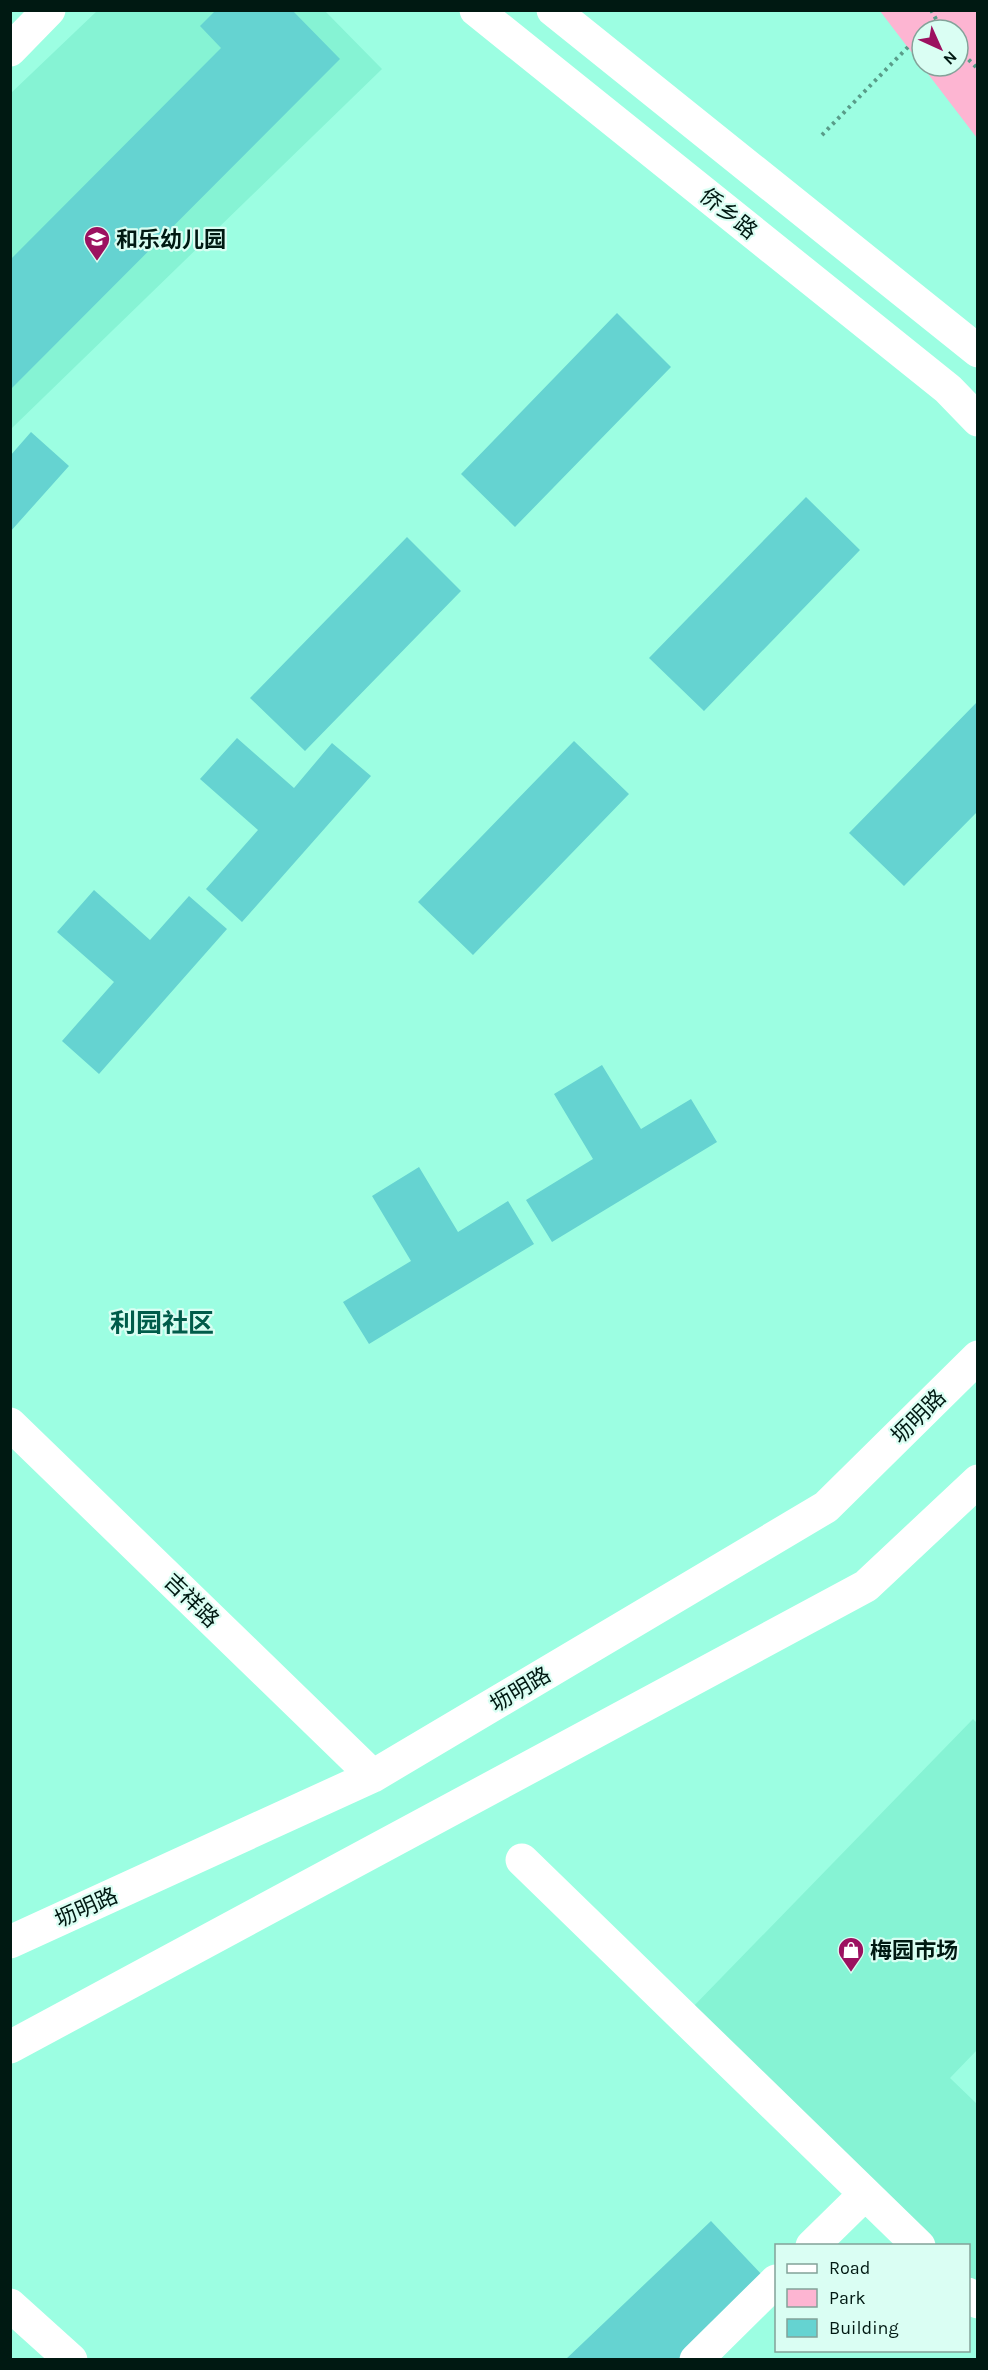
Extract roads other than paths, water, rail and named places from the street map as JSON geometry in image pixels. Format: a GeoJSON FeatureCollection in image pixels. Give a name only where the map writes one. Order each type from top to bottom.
{"type":"FeatureCollection","features":[{"type":"Feature","properties":{"kind":"street"},"geometry":{"type":"LineString","coordinates":[[10,50],[49,10]]}},
{"type":"Feature","properties":{"kind":"street","name":"侨乡路"},"geometry":{"type":"LineString","coordinates":[[476,10],[948,389],[978,420]]}},
{"type":"Feature","properties":{"kind":"street"},"geometry":{"type":"LineString","coordinates":[[553,10],[978,351]]}},
{"type":"Feature","properties":{"kind":"street","name":"坜明路"},"geometry":{"type":"LineString","coordinates":[[10,1942],[372,1776],[826,1507],[978,1357]]}},
{"type":"Feature","properties":{"kind":"street","name":"吉祥路"},"geometry":{"type":"LineString","coordinates":[[10,1424],[372,1776]]}},
{"type":"Feature","properties":{"kind":"street"},"geometry":{"type":"LineString","coordinates":[[10,2048],[866,1586],[978,1481]]}},
{"type":"Feature","properties":{"kind":"street"},"geometry":{"type":"LineString","coordinates":[[522,1860],[917,2244]]}},
{"type":"Feature","properties":{"kind":"street"},"geometry":{"type":"LineString","coordinates":[[814,2244],[866,2193]]}},
{"type":"Feature","properties":{"kind":"street"},"geometry":{"type":"LineString","coordinates":[[696,2360],[775,2283]]}},
{"type":"Feature","properties":{"kind":"street"},"geometry":{"type":"LineString","coordinates":[[10,2305],[71,2360]]}},
{"type":"Feature","properties":{"kind":"place","name":"和乐幼儿园"},"geometry":{"type":"Point","coordinates":[97,262]}},
{"type":"Feature","properties":{"kind":"place","name":"梅园市场"},"geometry":{"type":"Point","coordinates":[851,1973]}},
{"type":"Feature","properties":{"kind":"district","name":"利园社区"},"geometry":{"type":"Point","coordinates":[162,1323]}}]}
